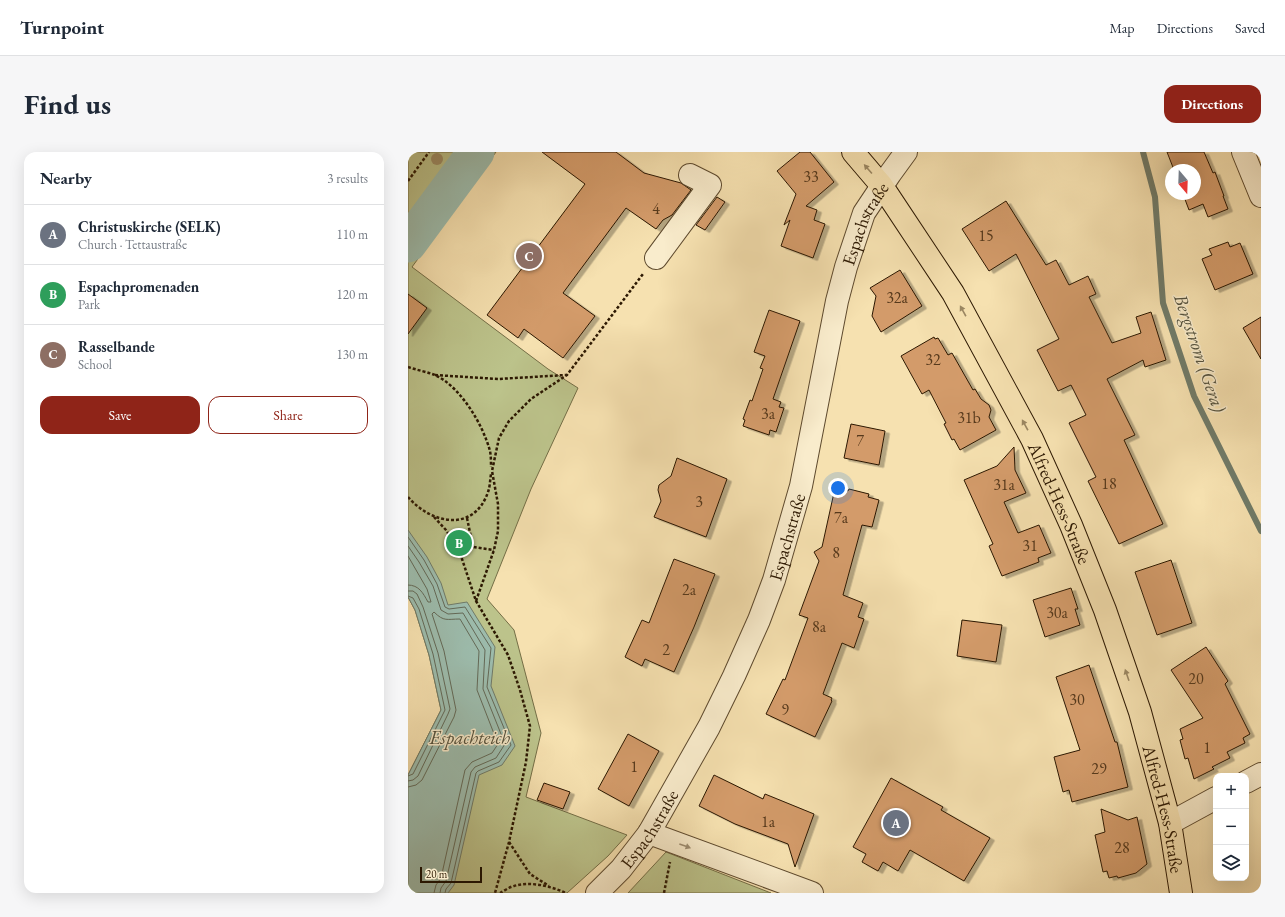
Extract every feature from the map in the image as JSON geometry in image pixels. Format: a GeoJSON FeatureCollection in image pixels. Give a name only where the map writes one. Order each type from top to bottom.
{"type":"FeatureCollection","features":[{"type":"Feature","properties":{"kind":"main road","name":"Alfred-Hess-Straße"},"geometry":{"type":"LineString","coordinates":[[853,152],[882,186],[953,294],[1032,439],[1071,524],[1105,610],[1140,712],[1170,822],[1181,893]]}},
{"type":"Feature","properties":{"kind":"street","name":"Espachstraße"},"geometry":{"type":"LineString","coordinates":[[597,893],[622,869],[649,833],[709,727],[759,620],[774,580],[801,486],[837,301],[846,267],[864,213],[906,152]]}},
{"type":"Feature","properties":{"kind":"street"},"geometry":{"type":"LineString","coordinates":[[1243,152],[1261,196]]}},
{"type":"Feature","properties":{"kind":"street"},"geometry":{"type":"LineString","coordinates":[[656,258],[710,185],[690,175]]}},
{"type":"Feature","properties":{"kind":"street"},"geometry":{"type":"LineString","coordinates":[[1249,780],[1261,774]]}},
{"type":"Feature","properties":{"kind":"street"},"geometry":{"type":"LineString","coordinates":[[1170,822],[1213,800]]}},
{"type":"Feature","properties":{"kind":"street"},"geometry":{"type":"LineString","coordinates":[[649,833],[812,893]]}},
{"type":"Feature","properties":{"kind":"path"},"geometry":{"type":"LineString","coordinates":[[408,181],[429,152]]}},
{"type":"Feature","properties":{"kind":"path"},"geometry":{"type":"LineString","coordinates":[[408,497],[423,511],[434,517],[453,521],[467,518],[479,510],[489,492],[499,438],[509,421],[531,399],[567,375],[656,258]]}},
{"type":"Feature","properties":{"kind":"path"},"geometry":{"type":"LineString","coordinates":[[408,367],[435,375],[498,378],[567,375]]}},
{"type":"Feature","properties":{"kind":"path"},"geometry":{"type":"LineString","coordinates":[[435,375],[450,386],[460,397],[482,430],[490,452],[498,504],[498,531],[494,550],[476,601]]}},
{"type":"Feature","properties":{"kind":"path"},"geometry":{"type":"LineString","coordinates":[[434,517],[446,530],[460,553],[476,601],[508,655],[530,726],[526,762],[509,842],[495,893]]}},
{"type":"Feature","properties":{"kind":"path"},"geometry":{"type":"LineString","coordinates":[[467,518],[473,547]]}},
{"type":"Feature","properties":{"kind":"path"},"geometry":{"type":"LineString","coordinates":[[460,553],[473,547],[494,550]]}},
{"type":"Feature","properties":{"kind":"path"},"geometry":{"type":"LineString","coordinates":[[509,842],[530,874],[549,886],[566,893]]}},
{"type":"Feature","properties":{"kind":"path"},"geometry":{"type":"LineString","coordinates":[[664,893],[674,842]]}},
{"type":"Feature","properties":{"kind":"path"},"geometry":{"type":"LineString","coordinates":[[500,893],[514,886],[531,884],[549,886]]}},
{"type":"Feature","properties":{"kind":"green space"},"geometry":{"type":"Polygon","coordinates":[[[408,152],[496,152],[412,267],[548,369],[578,388],[531,489],[487,599],[514,630],[541,733],[526,797],[627,835],[608,856],[567,893],[408,893],[408,775],[441,710],[429,655],[415,610],[408,597],[408,152]]]}},
{"type":"Feature","properties":{"kind":"green space"},"geometry":{"type":"Polygon","coordinates":[[[666,852],[771,893],[628,893],[666,852]]]}},
{"type":"Feature","properties":{"kind":"water","name":"Espachteich"},"geometry":{"type":"Polygon","coordinates":[[[408,530],[427,557],[441,583],[448,605],[467,602],[495,647],[491,686],[515,746],[502,765],[479,775],[454,885],[448,893],[408,893],[408,775],[441,710],[429,655],[415,610],[408,597],[408,530]]]}},
{"type":"Feature","properties":{"kind":"building"},"geometry":{"type":"Polygon","coordinates":[[[542,152],[616,152],[644,173],[681,183],[691,190],[672,215],[663,220],[656,229],[626,208],[563,293],[595,316],[563,358],[524,329],[518,338],[487,315],[585,184],[542,152]]]}},
{"type":"Feature","properties":{"kind":"building"},"geometry":{"type":"Polygon","coordinates":[[[800,152],[810,152],[834,182],[806,206],[817,210],[814,220],[825,224],[813,258],[781,246],[790,220],[784,225],[796,194],[777,171],[800,152]]]}},
{"type":"Feature","properties":{"kind":"building"},"geometry":{"type":"Polygon","coordinates":[[[1167,152],[1204,152],[1213,173],[1215,172],[1228,209],[1208,217],[1203,204],[1189,210],[1185,200],[1201,200],[1201,164],[1172,164],[1167,152]]]}},
{"type":"Feature","properties":{"kind":"building"},"geometry":{"type":"Polygon","coordinates":[[[717,197],[725,202],[705,230],[696,225],[717,197]]]}},
{"type":"Feature","properties":{"kind":"building"},"geometry":{"type":"Polygon","coordinates":[[[1006,201],[1046,265],[1056,260],[1069,285],[1088,276],[1096,294],[1089,297],[1112,343],[1141,333],[1136,317],[1151,312],[1166,360],[1145,367],[1143,360],[1107,379],[1135,435],[1124,440],[1163,524],[1119,544],[1088,481],[1096,477],[1069,423],[1086,415],[1071,385],[1058,391],[1037,350],[1059,339],[1016,254],[989,271],[962,229],[1006,201]]]}},
{"type":"Feature","properties":{"kind":"building"},"geometry":{"type":"Polygon","coordinates":[[[1228,242],[1230,247],[1240,243],[1253,274],[1215,290],[1202,259],[1212,255],[1209,249],[1228,242]]]}},
{"type":"Feature","properties":{"kind":"building"},"geometry":{"type":"Polygon","coordinates":[[[900,270],[922,306],[881,332],[872,316],[876,296],[870,288],[900,270]]]}},
{"type":"Feature","properties":{"kind":"building"},"geometry":{"type":"Polygon","coordinates":[[[408,294],[427,308],[408,334],[408,294]]]}},
{"type":"Feature","properties":{"kind":"building"},"geometry":{"type":"Polygon","coordinates":[[[769,310],[800,321],[773,399],[781,402],[779,407],[784,408],[776,432],[770,430],[769,435],[743,426],[745,420],[743,419],[750,400],[752,401],[763,369],[760,368],[765,356],[754,352],[769,310]]]}},
{"type":"Feature","properties":{"kind":"building"},"geometry":{"type":"Polygon","coordinates":[[[1261,317],[1261,359],[1243,328],[1261,317]]]}},
{"type":"Feature","properties":{"kind":"building"},"geometry":{"type":"Polygon","coordinates":[[[934,337],[935,339],[938,338],[948,355],[952,353],[973,390],[975,389],[981,399],[989,405],[991,410],[989,417],[996,430],[960,450],[954,439],[952,440],[944,424],[946,423],[929,390],[922,394],[901,356],[934,337]]]}},
{"type":"Feature","properties":{"kind":"building"},"geometry":{"type":"Polygon","coordinates":[[[851,424],[885,431],[879,465],[844,458],[851,424]]]}},
{"type":"Feature","properties":{"kind":"building"},"geometry":{"type":"Polygon","coordinates":[[[1014,447],[1015,470],[1026,493],[1004,502],[1018,533],[1039,525],[1051,553],[1038,558],[1039,562],[1002,576],[989,546],[993,544],[964,480],[997,466],[1014,447]]]}},
{"type":"Feature","properties":{"kind":"building"},"geometry":{"type":"Polygon","coordinates":[[[677,458],[727,479],[706,537],[654,517],[661,501],[658,490],[659,485],[671,476],[677,458]]]}},
{"type":"Feature","properties":{"kind":"building"},"geometry":{"type":"Polygon","coordinates":[[[835,488],[848,491],[849,489],[869,494],[868,497],[879,500],[872,527],[862,525],[843,595],[863,603],[858,617],[864,619],[854,648],[842,643],[823,694],[832,698],[832,701],[815,737],[766,714],[783,679],[785,680],[808,618],[799,615],[819,561],[814,552],[822,547],[835,488]]]}},
{"type":"Feature","properties":{"kind":"building"},"geometry":{"type":"Polygon","coordinates":[[[674,559],[715,574],[674,672],[645,659],[642,666],[625,657],[642,620],[649,623],[674,559]]]}},
{"type":"Feature","properties":{"kind":"building"},"geometry":{"type":"Polygon","coordinates":[[[1171,560],[1192,623],[1157,635],[1135,572],[1171,560]]]}},
{"type":"Feature","properties":{"kind":"building"},"geometry":{"type":"Polygon","coordinates":[[[1071,588],[1078,609],[1075,609],[1080,625],[1045,637],[1033,600],[1071,588]]]}},
{"type":"Feature","properties":{"kind":"building"},"geometry":{"type":"Polygon","coordinates":[[[962,620],[1002,625],[996,662],[957,656],[962,620]]]}},
{"type":"Feature","properties":{"kind":"building"},"geometry":{"type":"Polygon","coordinates":[[[1206,647],[1228,681],[1225,684],[1250,734],[1243,738],[1245,743],[1227,752],[1230,758],[1212,767],[1214,769],[1194,779],[1188,758],[1185,759],[1180,740],[1183,739],[1180,729],[1203,718],[1171,670],[1206,647]]]}},
{"type":"Feature","properties":{"kind":"building"},"geometry":{"type":"Polygon","coordinates":[[[1089,665],[1115,742],[1117,742],[1128,787],[1072,802],[1069,790],[1063,792],[1054,757],[1080,750],[1056,677],[1089,665]]]}},
{"type":"Feature","properties":{"kind":"building"},"geometry":{"type":"Polygon","coordinates":[[[628,734],[659,751],[629,806],[598,789],[628,734]]]}},
{"type":"Feature","properties":{"kind":"building"},"geometry":{"type":"Polygon","coordinates":[[[714,775],[763,799],[765,794],[814,814],[795,867],[788,844],[735,824],[699,806],[714,775]]]}},
{"type":"Feature","properties":{"kind":"building"},"geometry":{"type":"Polygon","coordinates":[[[891,778],[943,807],[941,810],[990,838],[964,881],[910,850],[898,871],[883,862],[878,871],[862,862],[866,854],[853,847],[891,778]]]}},
{"type":"Feature","properties":{"kind":"building"},"geometry":{"type":"Polygon","coordinates":[[[544,783],[570,792],[563,809],[537,800],[544,783]]]}},
{"type":"Feature","properties":{"kind":"building"},"geometry":{"type":"Polygon","coordinates":[[[1101,809],[1128,820],[1137,817],[1147,864],[1136,873],[1118,878],[1117,876],[1109,878],[1107,871],[1103,872],[1095,835],[1105,832],[1101,809]]]}},
{"type":"Feature","properties":{"kind":"waterway"},"geometry":{"type":"LineString","coordinates":[[408,244],[476,152]]}},
{"type":"Feature","properties":{"kind":"waterway","name":"Bergstrom (Gera)"},"geometry":{"type":"LineString","coordinates":[[1143,152],[1155,197],[1163,303],[1194,396],[1261,531]]}},
{"type":"Feature","properties":{"kind":"place","name":"Rasselbande"},"geometry":{"type":"Point","coordinates":[529,256]}},
{"type":"Feature","properties":{"kind":"place","name":"Espachpromenaden"},"geometry":{"type":"Point","coordinates":[459,543]}},
{"type":"Feature","properties":{"kind":"place","name":"Christuskirche (SELK)"},"geometry":{"type":"Point","coordinates":[896,823]}}]}
